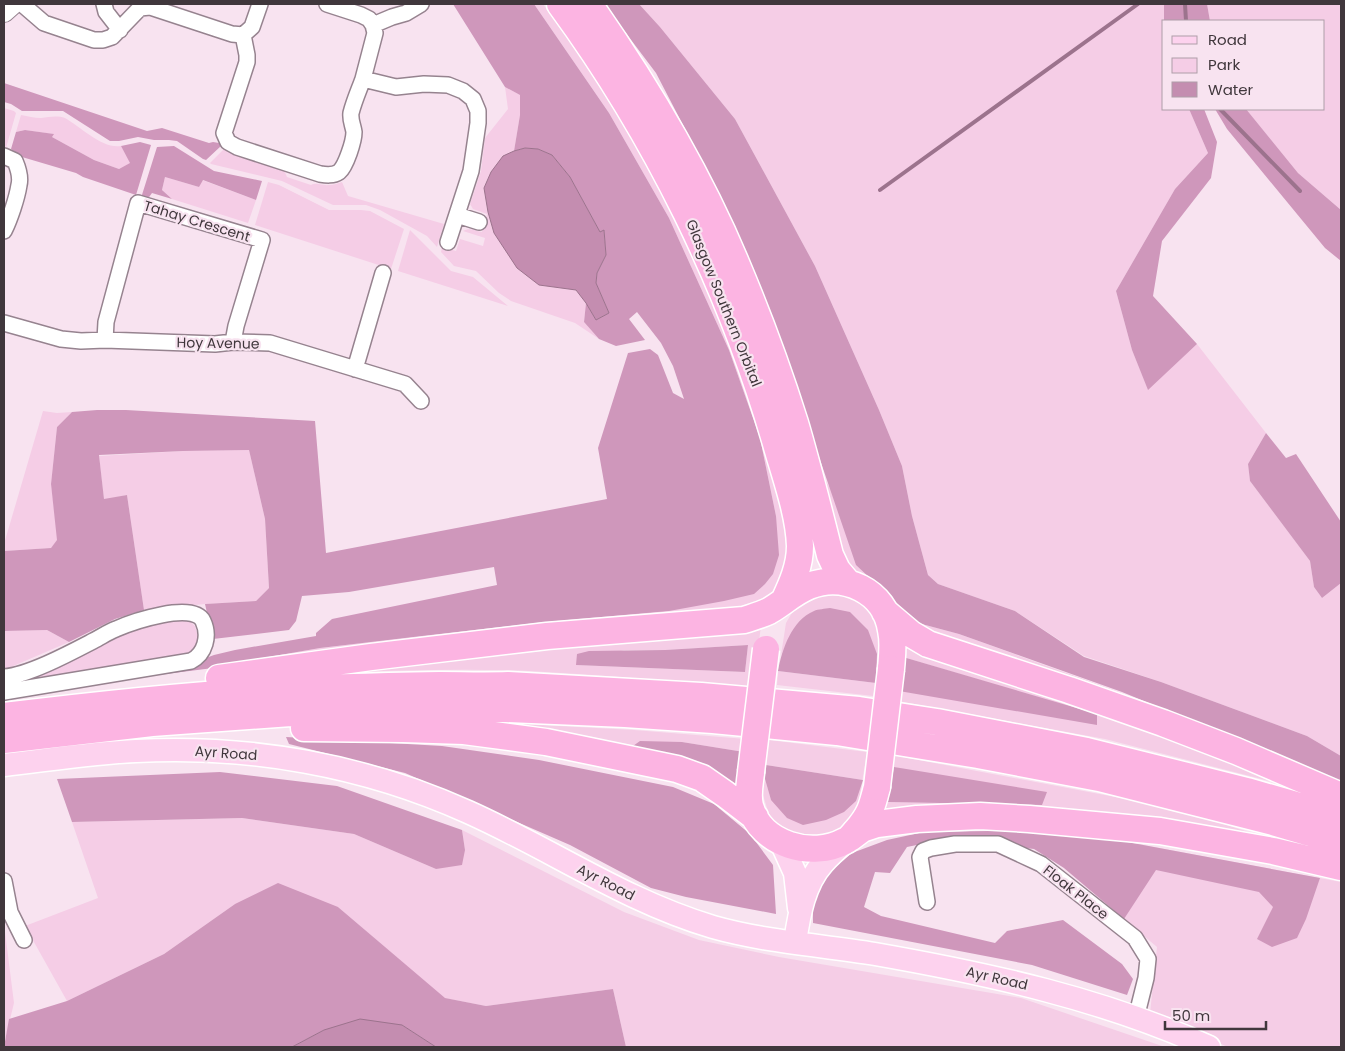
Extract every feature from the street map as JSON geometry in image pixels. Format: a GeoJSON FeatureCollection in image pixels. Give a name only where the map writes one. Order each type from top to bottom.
{"type":"FeatureCollection","features":[{"type":"Feature","properties":{"kind":"highway","name":"Glasgow Southern Orbital"},"geometry":{"type":"LineString","coordinates":[[560,4],[632,112],[699,238],[717,278],[751,366],[789,488],[800,546],[792,582],[783,602],[776,610],[771,623],[766,649],[749,792],[750,806],[755,817]]}},
{"type":"Feature","properties":{"kind":"highway","name":"Glasgow Southern Orbital"},"geometry":{"type":"LineString","coordinates":[[589,4],[642,83],[678,146],[735,262],[765,338],[794,422],[830,554],[837,570],[848,583]]}},
{"type":"Feature","properties":{"kind":"highway"},"geometry":{"type":"LineString","coordinates":[[4,714],[132,690],[371,657],[547,636],[744,620],[770,610],[800,589],[819,582],[830,581],[856,585],[870,593],[885,612],[911,634],[928,644],[1163,723],[1236,751],[1341,796]]}},
{"type":"Feature","properties":{"kind":"highway"},"geometry":{"type":"LineString","coordinates":[[848,839],[870,812],[877,787],[891,669],[892,630],[885,612]]}},
{"type":"Feature","properties":{"kind":"highway"},"geometry":{"type":"LineString","coordinates":[[4,714],[203,695],[325,688],[508,685],[702,696],[859,710],[937,722],[1087,752],[1247,791],[1341,818]]}},
{"type":"Feature","properties":{"kind":"highway"},"geometry":{"type":"LineString","coordinates":[[4,740],[152,723],[332,710],[416,708],[506,709],[684,718],[837,732],[978,755],[1117,783],[1273,822],[1341,842]]}},
{"type":"Feature","properties":{"kind":"highway"},"geometry":{"type":"LineString","coordinates":[[4,752],[108,738],[173,732],[278,728],[464,731],[546,742],[677,769],[702,778],[755,817],[763,829],[773,838],[798,847],[829,846],[848,839],[862,829],[877,824],[908,820],[980,816],[1160,831],[1273,851],[1341,867]]}},
{"type":"Feature","properties":{"kind":"main road","name":"Ayr Road"},"geometry":{"type":"LineString","coordinates":[[4,765],[111,752],[165,750],[233,752],[287,758],[330,766],[381,779],[456,806],[629,895],[675,914],[714,927],[744,934],[958,969],[1019,982],[1136,1018],[1208,1047]]}},
{"type":"Feature","properties":{"kind":"main road"},"geometry":{"type":"LineString","coordinates":[[795,942],[800,912],[816,874],[823,863],[848,839]]}},
{"type":"Feature","properties":{"kind":"main road"},"geometry":{"type":"LineString","coordinates":[[781,842],[794,873],[800,912]]}},
{"type":"Feature","properties":{"kind":"street"},"geometry":{"type":"LineString","coordinates":[[4,12],[13,4]]}},
{"type":"Feature","properties":{"kind":"street"},"geometry":{"type":"LineString","coordinates":[[22,4],[44,23],[94,40],[112,37],[140,8],[150,7],[232,34],[243,35],[252,27],[260,4]]}},
{"type":"Feature","properties":{"kind":"street"},"geometry":{"type":"LineString","coordinates":[[104,4],[106,12],[120,30]]}},
{"type":"Feature","properties":{"kind":"street"},"geometry":{"type":"LineString","coordinates":[[243,35],[247,62],[224,134],[228,142],[237,147],[320,174],[331,175],[338,172],[344,164],[353,138],[354,130],[351,113],[363,79],[375,32],[369,19],[327,4]]}},
{"type":"Feature","properties":{"kind":"street"},"geometry":{"type":"LineString","coordinates":[[373,25],[406,13],[421,4]]}},
{"type":"Feature","properties":{"kind":"street"},"geometry":{"type":"LineString","coordinates":[[363,79],[396,87],[424,84],[448,85],[463,91],[473,100],[478,110],[478,123],[471,171],[448,242]]}},
{"type":"Feature","properties":{"kind":"street"},"geometry":{"type":"LineString","coordinates":[[4,156],[15,161],[19,170],[20,184],[4,231]]}},
{"type":"Feature","properties":{"kind":"street","name":"Tahay Crescent"},"geometry":{"type":"LineString","coordinates":[[105,340],[106,322],[138,203],[262,240],[233,342]]}},
{"type":"Feature","properties":{"kind":"street"},"geometry":{"type":"LineString","coordinates":[[457,214],[479,222]]}},
{"type":"Feature","properties":{"kind":"street"},"geometry":{"type":"LineString","coordinates":[[355,369],[383,273]]}},
{"type":"Feature","properties":{"kind":"street","name":"Hoy Avenue"},"geometry":{"type":"LineString","coordinates":[[4,323],[62,339],[81,341],[105,340],[215,344],[233,342],[270,343],[405,384],[420,401]]}},
{"type":"Feature","properties":{"kind":"street"},"geometry":{"type":"LineString","coordinates":[[4,677],[23,673],[41,666],[114,630],[144,619],[166,614],[189,613],[201,618],[204,624],[206,637],[203,652],[198,658],[191,661],[4,692]]}},
{"type":"Feature","properties":{"kind":"street","name":"Floak Place"},"geometry":{"type":"LineString","coordinates":[[927,902],[920,856],[923,851],[931,848],[955,844],[998,844],[1041,864],[1135,938],[1148,959],[1146,978],[1136,1018]]}},
{"type":"Feature","properties":{"kind":"street"},"geometry":{"type":"LineString","coordinates":[[4,881],[10,912],[24,940]]}},
{"type":"Feature","properties":{"kind":"green space"},"geometry":{"type":"Polygon","coordinates":[[[534,4],[543,4],[586,65],[628,132],[665,200],[711,297],[732,351],[752,411],[784,513],[789,547],[787,563],[777,591],[754,608],[239,662],[320,648],[545,622],[776,516],[760,438],[729,350],[669,218],[609,113],[534,4]]]}},
{"type":"Feature","properties":{"kind":"green space"},"geometry":{"type":"Polygon","coordinates":[[[639,4],[1164,4],[1164,20],[1162,20],[1162,110],[1189,110],[1208,153],[1175,189],[1116,291],[1132,350],[1148,389],[1197,344],[1266,433],[1248,464],[1250,481],[1310,561],[1314,587],[1322,598],[1341,583],[1341,756],[1307,736],[1161,682],[1084,656],[1015,611],[938,584],[928,575],[912,516],[902,466],[815,266],[735,119],[639,4]]]}},
{"type":"Feature","properties":{"kind":"green space"},"geometry":{"type":"Polygon","coordinates":[[[1207,4],[1340,4],[1341,210],[1298,173],[1247,110],[1325,110],[1325,20],[1210,20],[1207,4]]]}},
{"type":"Feature","properties":{"kind":"green space"},"geometry":{"type":"Polygon","coordinates":[[[505,87],[520,95],[520,115],[514,151],[503,156],[491,172],[484,188],[494,233],[539,285],[576,290],[586,303],[584,322],[599,339],[575,323],[511,301],[499,293],[476,271],[454,266],[441,252],[442,247],[456,251],[460,239],[483,246],[485,238],[463,231],[470,229],[482,232],[487,214],[473,209],[470,204],[481,171],[485,138],[508,109],[505,87]]]}},
{"type":"Feature","properties":{"kind":"green space"},"geometry":{"type":"Polygon","coordinates":[[[4,108],[16,113],[6,148],[4,143],[4,108]]]}},
{"type":"Feature","properties":{"kind":"green space"},"geometry":{"type":"Polygon","coordinates":[[[21,115],[38,118],[56,116],[65,118],[99,141],[114,146],[121,146],[131,163],[119,169],[94,160],[52,137],[53,134],[25,130],[16,132],[21,115]]]}},
{"type":"Feature","properties":{"kind":"green space"},"geometry":{"type":"Polygon","coordinates":[[[226,147],[283,168],[287,177],[311,185],[331,185],[342,182],[348,196],[444,224],[437,247],[427,236],[380,210],[366,205],[333,205],[282,181],[211,164],[226,147]]]}},
{"type":"Feature","properties":{"kind":"green space"},"geometry":{"type":"Polygon","coordinates":[[[165,177],[199,187],[202,180],[256,200],[248,223],[172,199],[162,190],[165,177]]]}},
{"type":"Feature","properties":{"kind":"green space"},"geometry":{"type":"Polygon","coordinates":[[[268,182],[279,185],[329,210],[370,211],[404,229],[391,269],[255,225],[268,182]]]}},
{"type":"Feature","properties":{"kind":"green space"},"geometry":{"type":"Polygon","coordinates":[[[410,230],[451,271],[473,277],[508,306],[398,271],[410,230]]]}},
{"type":"Feature","properties":{"kind":"green space"},"geometry":{"type":"Polygon","coordinates":[[[43,411],[57,413],[72,412],[57,427],[51,484],[58,540],[51,548],[4,551],[4,544],[43,411]]]}},
{"type":"Feature","properties":{"kind":"green space"},"geometry":{"type":"Polygon","coordinates":[[[815,447],[826,481],[891,597],[918,623],[959,634],[1122,693],[1341,782],[1341,787],[917,633],[852,570],[843,554],[815,447]]]}},
{"type":"Feature","properties":{"kind":"green space"},"geometry":{"type":"Polygon","coordinates":[[[249,450],[265,519],[269,588],[256,601],[144,610],[127,495],[104,500],[99,456],[183,451],[249,450]]]}},
{"type":"Feature","properties":{"kind":"green space"},"geometry":{"type":"Polygon","coordinates":[[[850,592],[870,610],[881,626],[876,671],[877,654],[793,630],[781,655],[786,623],[797,604],[810,595],[850,592]]]}},
{"type":"Feature","properties":{"kind":"green space"},"geometry":{"type":"Polygon","coordinates":[[[168,619],[188,620],[195,626],[198,637],[194,649],[182,659],[12,686],[4,683],[32,674],[130,632],[168,619]]]}},
{"type":"Feature","properties":{"kind":"green space"},"geometry":{"type":"Polygon","coordinates":[[[761,626],[753,687],[585,674],[504,670],[327,672],[559,647],[679,639],[761,626]],[[748,645],[665,650],[624,650],[576,665],[745,672],[748,645]]]}},
{"type":"Feature","properties":{"kind":"green space"},"geometry":{"type":"Polygon","coordinates":[[[47,630],[69,642],[4,670],[4,631],[47,630]]]}},
{"type":"Feature","properties":{"kind":"green space"},"geometry":{"type":"Polygon","coordinates":[[[901,641],[1172,735],[1285,785],[1105,739],[898,701],[899,691],[1097,715],[903,657],[901,641]]]}},
{"type":"Feature","properties":{"kind":"green space"},"geometry":{"type":"Polygon","coordinates":[[[778,671],[876,683],[873,696],[777,685],[778,671]]]}},
{"type":"Feature","properties":{"kind":"green space"},"geometry":{"type":"Polygon","coordinates":[[[482,722],[634,730],[746,739],[744,752],[682,742],[690,762],[739,785],[739,795],[482,722]]]}},
{"type":"Feature","properties":{"kind":"green space"},"geometry":{"type":"Polygon","coordinates":[[[769,740],[867,752],[862,780],[766,765],[769,740]]]}},
{"type":"Feature","properties":{"kind":"green space"},"geometry":{"type":"Polygon","coordinates":[[[892,755],[1142,802],[1212,820],[1314,854],[879,817],[892,755]],[[894,767],[888,802],[1042,805],[894,767]]]}},
{"type":"Feature","properties":{"kind":"green space"},"geometry":{"type":"Polygon","coordinates":[[[765,779],[771,800],[862,780],[857,813],[846,826],[827,837],[802,838],[774,825],[762,792],[765,779]]]}},
{"type":"Feature","properties":{"kind":"green space"},"geometry":{"type":"Polygon","coordinates":[[[242,818],[354,834],[436,869],[465,850],[462,830],[624,912],[699,940],[779,957],[1021,998],[1165,1047],[626,1047],[613,989],[486,1006],[444,998],[338,907],[235,904],[164,954],[67,1001],[25,926],[98,898],[72,822],[242,818]]]}},
{"type":"Feature","properties":{"kind":"green space"},"geometry":{"type":"Polygon","coordinates":[[[1068,831],[1341,882],[1341,1047],[1228,1047],[1150,1013],[1157,947],[1064,868],[1068,831]]]}},
{"type":"Feature","properties":{"kind":"green space"},"geometry":{"type":"Polygon","coordinates":[[[4,924],[14,1003],[4,1044],[4,924]]]}},
{"type":"Feature","properties":{"kind":"shaded area"},"geometry":{"type":"Polygon","coordinates":[[[453,4],[534,4],[609,113],[669,218],[729,350],[760,438],[776,516],[779,555],[773,574],[754,594],[669,611],[545,622],[320,648],[239,662],[229,666],[102,682],[187,665],[235,650],[316,636],[316,633],[332,619],[497,585],[494,567],[349,592],[302,596],[296,621],[289,630],[213,639],[205,604],[256,601],[269,588],[265,519],[249,450],[99,455],[104,499],[127,495],[144,610],[115,619],[69,642],[47,630],[4,631],[4,551],[51,548],[57,540],[51,484],[57,427],[72,412],[126,410],[315,421],[326,553],[607,499],[598,448],[628,353],[650,349],[658,355],[673,393],[684,399],[673,366],[661,343],[637,312],[629,319],[645,340],[616,346],[599,339],[584,322],[586,303],[596,320],[609,313],[596,283],[597,273],[606,255],[604,230],[600,232],[570,177],[552,155],[538,149],[525,148],[514,151],[520,115],[520,95],[505,87],[453,4]]]}},
{"type":"Feature","properties":{"kind":"shaded area"},"geometry":{"type":"Polygon","coordinates":[[[604,4],[639,4],[735,119],[815,266],[879,410],[902,466],[912,516],[928,575],[938,584],[1015,611],[1084,657],[1161,682],[1307,736],[1341,756],[1341,782],[1122,692],[959,634],[918,623],[856,565],[777,334],[722,200],[656,73],[604,4]]]}},
{"type":"Feature","properties":{"kind":"shaded area"},"geometry":{"type":"Polygon","coordinates":[[[1164,4],[1207,4],[1210,20],[1164,20],[1164,4]]]}},
{"type":"Feature","properties":{"kind":"shaded area"},"geometry":{"type":"Polygon","coordinates":[[[4,83],[147,131],[162,128],[209,143],[219,143],[221,146],[206,160],[177,141],[138,137],[110,141],[63,111],[22,111],[4,102],[4,83]]]}},
{"type":"Feature","properties":{"kind":"shaded area"},"geometry":{"type":"Polygon","coordinates":[[[1189,110],[1204,110],[1217,142],[1211,178],[1162,241],[1153,296],[1197,344],[1148,390],[1132,350],[1116,291],[1175,189],[1208,153],[1189,110]]]}},
{"type":"Feature","properties":{"kind":"shaded area"},"geometry":{"type":"Polygon","coordinates":[[[1216,110],[1247,110],[1298,173],[1341,210],[1341,261],[1325,248],[1227,129],[1216,110]]]}},
{"type":"Feature","properties":{"kind":"shaded area"},"geometry":{"type":"Polygon","coordinates":[[[25,130],[54,134],[52,137],[94,160],[119,169],[130,163],[121,146],[140,142],[151,145],[136,195],[76,173],[22,157],[11,149],[16,132],[25,130]]]}},
{"type":"Feature","properties":{"kind":"shaded area"},"geometry":{"type":"Polygon","coordinates":[[[174,146],[214,171],[262,181],[256,200],[203,180],[199,187],[165,177],[162,190],[172,199],[152,193],[147,200],[141,198],[157,147],[174,146]]]}},
{"type":"Feature","properties":{"kind":"shaded area"},"geometry":{"type":"Polygon","coordinates":[[[1266,433],[1286,458],[1296,454],[1341,522],[1341,583],[1322,598],[1314,587],[1310,561],[1250,481],[1248,464],[1266,433]]]}},
{"type":"Feature","properties":{"kind":"shaded area"},"geometry":{"type":"Polygon","coordinates":[[[830,608],[850,612],[868,630],[877,654],[876,683],[778,671],[785,645],[794,628],[806,615],[820,609],[830,608]]]}},
{"type":"Feature","properties":{"kind":"shaded area"},"geometry":{"type":"Polygon","coordinates":[[[748,645],[745,672],[576,665],[577,654],[589,651],[665,650],[748,645]]]}},
{"type":"Feature","properties":{"kind":"shaded area"},"geometry":{"type":"Polygon","coordinates":[[[903,657],[1097,714],[1097,725],[899,691],[903,657]]]}},
{"type":"Feature","properties":{"kind":"shaded area"},"geometry":{"type":"Polygon","coordinates":[[[286,737],[442,746],[539,760],[673,787],[714,804],[750,834],[773,865],[776,914],[686,897],[651,888],[570,845],[405,773],[289,744],[286,737]]]}},
{"type":"Feature","properties":{"kind":"shaded area"},"geometry":{"type":"Polygon","coordinates":[[[640,741],[682,742],[744,752],[739,785],[690,762],[633,746],[640,741]]]}},
{"type":"Feature","properties":{"kind":"shaded area"},"geometry":{"type":"Polygon","coordinates":[[[766,765],[863,780],[856,801],[844,812],[826,820],[803,825],[787,818],[771,800],[765,779],[766,765]]]}},
{"type":"Feature","properties":{"kind":"shaded area"},"geometry":{"type":"Polygon","coordinates":[[[894,767],[1047,792],[1042,805],[888,802],[894,767]]]}},
{"type":"Feature","properties":{"kind":"shaded area"},"geometry":{"type":"Polygon","coordinates":[[[220,772],[337,786],[462,830],[465,850],[462,865],[436,869],[354,834],[242,818],[72,822],[57,779],[220,772]]]}},
{"type":"Feature","properties":{"kind":"shaded area"},"geometry":{"type":"Polygon","coordinates":[[[1068,831],[1320,878],[1306,919],[1297,938],[1272,947],[1257,939],[1273,907],[1259,892],[1156,870],[1124,919],[1064,868],[1034,849],[946,839],[907,847],[890,873],[875,872],[864,907],[881,916],[995,943],[1007,931],[1063,920],[1122,964],[1133,979],[1127,995],[1032,965],[813,923],[813,895],[826,875],[852,853],[887,840],[924,832],[1068,831]]]}},
{"type":"Feature","properties":{"kind":"shaded area"},"geometry":{"type":"Polygon","coordinates":[[[278,883],[338,907],[445,998],[486,1006],[613,989],[626,1047],[436,1047],[402,1025],[324,1030],[292,1047],[4,1047],[9,1019],[67,1001],[164,954],[235,904],[278,883]]]}},
{"type":"Feature","properties":{"kind":"water"},"geometry":{"type":"Polygon","coordinates":[[[525,148],[538,149],[552,155],[570,177],[600,232],[604,230],[606,255],[597,273],[596,283],[609,313],[596,320],[576,290],[539,285],[517,268],[494,233],[484,188],[491,172],[503,156],[525,148]]]}},
{"type":"Feature","properties":{"kind":"water"},"geometry":{"type":"Polygon","coordinates":[[[360,1019],[402,1025],[436,1047],[292,1047],[324,1030],[360,1019]]]}},
{"type":"Feature","properties":{"kind":"waterway"},"geometry":{"type":"LineString","coordinates":[[880,190],[1138,4]]}},
{"type":"Feature","properties":{"kind":"waterway"},"geometry":{"type":"LineString","coordinates":[[1185,4],[1186,20]]}},
{"type":"Feature","properties":{"kind":"waterway"},"geometry":{"type":"LineString","coordinates":[[1221,110],[1300,191]]}}]}
